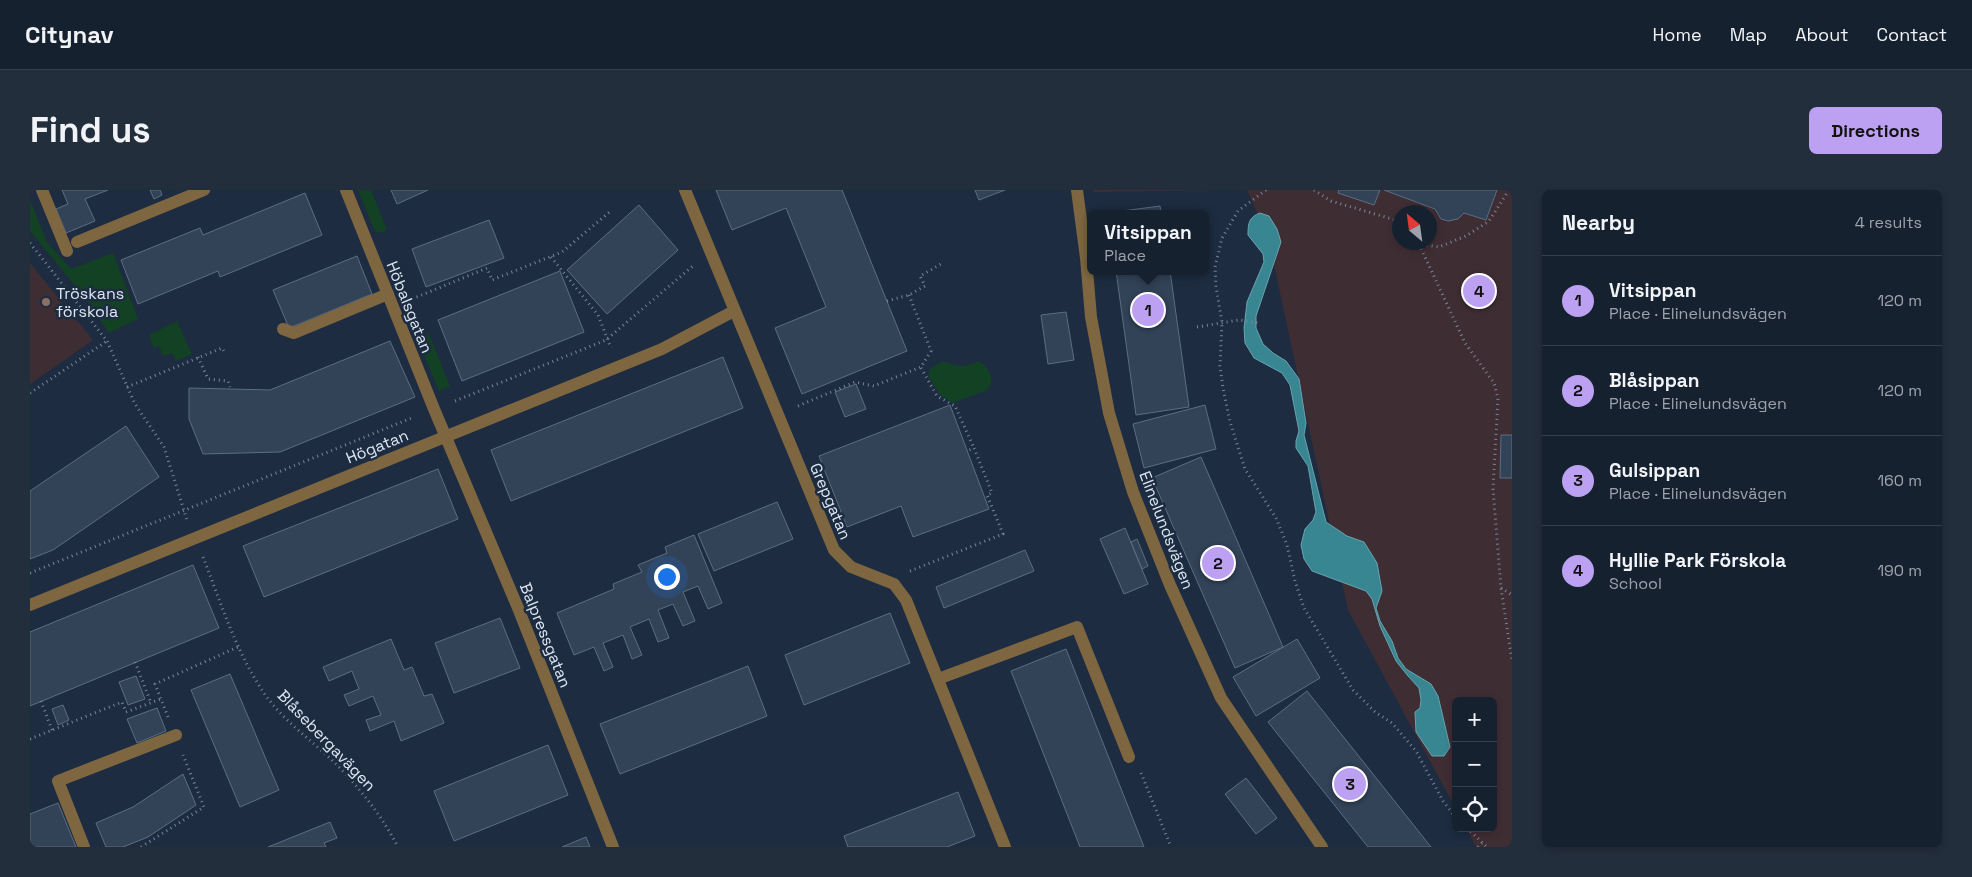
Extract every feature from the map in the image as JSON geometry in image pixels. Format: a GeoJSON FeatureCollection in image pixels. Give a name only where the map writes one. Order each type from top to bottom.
{"type":"FeatureCollection","features":[{"type":"Feature","properties":{"kind":"street"},"geometry":{"type":"LineString","coordinates":[[42,190],[67,251]]}},
{"type":"Feature","properties":{"kind":"street"},"geometry":{"type":"LineString","coordinates":[[77,242],[204,190]]}},
{"type":"Feature","properties":{"kind":"street","name":"Höbalsgatan"},"geometry":{"type":"LineString","coordinates":[[346,190],[446,435]]}},
{"type":"Feature","properties":{"kind":"street","name":"Grepgatan"},"geometry":{"type":"LineString","coordinates":[[685,190],[834,550],[851,567],[894,584],[906,600],[1005,847]]}},
{"type":"Feature","properties":{"kind":"street","name":"Elinelundsvägen"},"geometry":{"type":"LineString","coordinates":[[1077,190],[1087,270]]}},
{"type":"Feature","properties":{"kind":"street","name":"Elinelundsvägen"},"geometry":{"type":"LineString","coordinates":[[1087,275],[1091,317],[1109,413],[1133,492],[1170,585],[1221,698],[1322,847]]}},
{"type":"Feature","properties":{"kind":"street"},"geometry":{"type":"LineString","coordinates":[[283,329],[294,333],[388,294]]}},
{"type":"Feature","properties":{"kind":"street","name":"Högatan"},"geometry":{"type":"LineString","coordinates":[[30,605],[662,349],[734,311]]}},
{"type":"Feature","properties":{"kind":"street","name":"Balpressgatan"},"geometry":{"type":"LineString","coordinates":[[446,435],[614,847]]}},
{"type":"Feature","properties":{"kind":"street"},"geometry":{"type":"LineString","coordinates":[[938,679],[1077,627],[1129,757]]}},
{"type":"Feature","properties":{"kind":"street"},"geometry":{"type":"LineString","coordinates":[[84,847],[58,780],[176,736]]}},
{"type":"Feature","properties":{"kind":"path"},"geometry":{"type":"LineString","coordinates":[[1266,190],[1238,211],[1222,238],[1216,267],[1216,287],[1222,322],[1220,366],[1230,422],[1245,469],[1276,518],[1287,545],[1304,608],[1353,690],[1375,712],[1392,723],[1416,751],[1443,801],[1452,813]]}},
{"type":"Feature","properties":{"kind":"path"},"geometry":{"type":"LineString","coordinates":[[1314,190],[1331,201],[1392,219]]}},
{"type":"Feature","properties":{"kind":"path"},"geometry":{"type":"LineString","coordinates":[[1437,246],[1466,236],[1489,221],[1509,190]]}},
{"type":"Feature","properties":{"kind":"path"},"geometry":{"type":"LineString","coordinates":[[393,307],[487,268],[492,280],[551,257],[562,252],[612,210]]}},
{"type":"Feature","properties":{"kind":"path","name":"Blåsebergavägen"},"geometry":{"type":"LineString","coordinates":[[30,243],[107,340],[135,404],[164,447],[182,510],[238,647],[264,693],[284,715],[337,765],[362,793],[386,824],[398,847]]}},
{"type":"Feature","properties":{"kind":"path"},"geometry":{"type":"LineString","coordinates":[[1421,250],[1465,343],[1494,383],[1498,398],[1493,489],[1500,588],[1512,662]]}},
{"type":"Feature","properties":{"kind":"path"},"geometry":{"type":"LineString","coordinates":[[30,573],[606,340],[698,262],[712,256]]}},
{"type":"Feature","properties":{"kind":"path"},"geometry":{"type":"LineString","coordinates":[[551,257],[598,315],[606,340]]}},
{"type":"Feature","properties":{"kind":"path"},"geometry":{"type":"LineString","coordinates":[[886,301],[909,295],[925,286],[920,276],[941,264]]}},
{"type":"Feature","properties":{"kind":"path"},"geometry":{"type":"LineString","coordinates":[[777,415],[855,382],[874,386],[921,367],[931,351],[909,295]]}},
{"type":"Feature","properties":{"kind":"path"},"geometry":{"type":"LineString","coordinates":[[1197,327],[1239,320],[1260,323]]}},
{"type":"Feature","properties":{"kind":"path"},"geometry":{"type":"LineString","coordinates":[[30,393],[107,340]]}},
{"type":"Feature","properties":{"kind":"path"},"geometry":{"type":"LineString","coordinates":[[127,387],[222,348],[225,353]]}},
{"type":"Feature","properties":{"kind":"path"},"geometry":{"type":"LineString","coordinates":[[198,357],[208,379],[228,381],[230,386]]}},
{"type":"Feature","properties":{"kind":"path"},"geometry":{"type":"LineString","coordinates":[[885,581],[1003,534],[987,495],[992,493],[955,406],[936,396],[921,367]]}},
{"type":"Feature","properties":{"kind":"path"},"geometry":{"type":"LineString","coordinates":[[967,451],[974,448]]}},
{"type":"Feature","properties":{"kind":"path"},"geometry":{"type":"LineString","coordinates":[[1500,588],[1512,595]]}},
{"type":"Feature","properties":{"kind":"path"},"geometry":{"type":"LineString","coordinates":[[1507,628],[1512,627]]}},
{"type":"Feature","properties":{"kind":"path"},"geometry":{"type":"LineString","coordinates":[[135,662],[151,703]]}},
{"type":"Feature","properties":{"kind":"path"},"geometry":{"type":"LineString","coordinates":[[30,739],[122,702],[126,712],[161,699]]}},
{"type":"Feature","properties":{"kind":"path"},"geometry":{"type":"LineString","coordinates":[[41,701],[52,730]]}},
{"type":"Feature","properties":{"kind":"path"},"geometry":{"type":"LineString","coordinates":[[1129,757],[1138,766],[1171,847]]}},
{"type":"Feature","properties":{"kind":"path"},"geometry":{"type":"LineString","coordinates":[[1471,832],[1487,847]]}},
{"type":"Feature","properties":{"kind":"path"},"geometry":{"type":"LineString","coordinates":[[1478,847],[1482,843]]}},
{"type":"Feature","properties":{"kind":"shaded area"},"geometry":{"type":"Polygon","coordinates":[[[358,190],[371,190],[387,230],[381,233],[373,227],[358,190]]]}},
{"type":"Feature","properties":{"kind":"shaded area"},"geometry":{"type":"Polygon","coordinates":[[[1093,190],[1221,190],[1093,192],[1093,190]]]}},
{"type":"Feature","properties":{"kind":"shaded area"},"geometry":{"type":"Polygon","coordinates":[[[1247,190],[1512,190],[1512,847],[1476,847],[1468,832],[1497,832],[1497,697],[1452,697],[1452,802],[1348,610],[1269,241],[1247,190]]]}},
{"type":"Feature","properties":{"kind":"shaded area"},"geometry":{"type":"Polygon","coordinates":[[[30,200],[47,242],[71,269],[113,253],[138,319],[109,333],[86,299],[30,231],[30,200]]]}},
{"type":"Feature","properties":{"kind":"shaded area"},"geometry":{"type":"Polygon","coordinates":[[[1260,213],[1269,216],[1277,229],[1281,242],[1256,316],[1256,328],[1263,344],[1286,361],[1299,379],[1306,423],[1304,435],[1326,522],[1347,536],[1364,542],[1377,563],[1382,591],[1376,608],[1380,621],[1392,641],[1398,658],[1406,669],[1431,684],[1438,696],[1450,747],[1444,756],[1432,756],[1416,732],[1415,712],[1420,708],[1421,700],[1419,688],[1396,661],[1380,626],[1372,599],[1366,591],[1312,571],[1304,559],[1301,545],[1305,529],[1313,520],[1316,512],[1308,466],[1296,448],[1299,431],[1290,385],[1282,373],[1254,358],[1245,343],[1244,328],[1247,302],[1264,262],[1263,254],[1248,235],[1248,227],[1251,219],[1260,213]]]}},
{"type":"Feature","properties":{"kind":"shaded area","name":"Tröskans förskola"},"geometry":{"type":"Polygon","coordinates":[[[30,263],[93,340],[30,384],[30,263]]]}},
{"type":"Feature","properties":{"kind":"shaded area"},"geometry":{"type":"Polygon","coordinates":[[[177,321],[192,354],[176,361],[172,353],[163,356],[159,346],[154,348],[149,335],[177,321]]]}},
{"type":"Feature","properties":{"kind":"shaded area"},"geometry":{"type":"Polygon","coordinates":[[[428,332],[450,386],[439,391],[421,348],[428,332]]]}},
{"type":"Feature","properties":{"kind":"shaded area"},"geometry":{"type":"Polygon","coordinates":[[[943,361],[961,366],[979,361],[985,365],[992,382],[987,390],[953,403],[940,395],[928,375],[930,369],[943,361]]]}},
{"type":"Feature","properties":{"kind":"building"},"geometry":{"type":"Polygon","coordinates":[[[62,190],[108,190],[85,199],[95,221],[66,233],[56,209],[68,204],[62,190]]]}},
{"type":"Feature","properties":{"kind":"building"},"geometry":{"type":"Polygon","coordinates":[[[150,190],[160,190],[162,195],[154,199],[150,190]]]}},
{"type":"Feature","properties":{"kind":"building"},"geometry":{"type":"Polygon","coordinates":[[[391,190],[428,190],[397,204],[391,190]]]}},
{"type":"Feature","properties":{"kind":"building"},"geometry":{"type":"Polygon","coordinates":[[[716,190],[842,190],[907,351],[802,394],[775,328],[826,307],[786,208],[732,230],[716,190]]]}},
{"type":"Feature","properties":{"kind":"building"},"geometry":{"type":"Polygon","coordinates":[[[975,190],[1005,190],[979,200],[975,190]]]}},
{"type":"Feature","properties":{"kind":"building"},"geometry":{"type":"Polygon","coordinates":[[[1339,190],[1380,190],[1374,205],[1338,193],[1339,190]]]}},
{"type":"Feature","properties":{"kind":"building"},"geometry":{"type":"Polygon","coordinates":[[[1384,190],[1497,190],[1486,220],[1464,213],[1458,219],[1448,221],[1441,219],[1437,212],[1437,205],[1424,205],[1384,190]]]}},
{"type":"Feature","properties":{"kind":"building"},"geometry":{"type":"Polygon","coordinates":[[[305,193],[322,235],[220,277],[218,271],[138,304],[121,260],[200,228],[203,235],[305,193]]]}},
{"type":"Feature","properties":{"kind":"building"},"geometry":{"type":"Polygon","coordinates":[[[639,205],[678,250],[607,314],[567,270],[639,205]]]}},
{"type":"Feature","properties":{"kind":"building"},"geometry":{"type":"Polygon","coordinates":[[[1160,206],[1160,210],[1130,210],[1160,206]]]}},
{"type":"Feature","properties":{"kind":"building"},"geometry":{"type":"Polygon","coordinates":[[[489,220],[504,258],[426,287],[412,249],[489,220]]]}},
{"type":"Feature","properties":{"kind":"building"},"geometry":{"type":"Polygon","coordinates":[[[357,256],[372,294],[289,328],[273,290],[357,256]]]}},
{"type":"Feature","properties":{"kind":"building"},"geometry":{"type":"Polygon","coordinates":[[[560,271],[584,332],[462,381],[438,320],[560,271]]]}},
{"type":"Feature","properties":{"kind":"building"},"geometry":{"type":"Polygon","coordinates":[[[1117,275],[1171,275],[1189,407],[1136,415],[1117,275]]]}},
{"type":"Feature","properties":{"kind":"building"},"geometry":{"type":"Polygon","coordinates":[[[1066,312],[1074,360],[1048,364],[1041,315],[1066,312]]]}},
{"type":"Feature","properties":{"kind":"building"},"geometry":{"type":"Polygon","coordinates":[[[390,341],[415,397],[280,452],[203,454],[189,419],[189,388],[270,390],[390,341]]]}},
{"type":"Feature","properties":{"kind":"building"},"geometry":{"type":"Polygon","coordinates":[[[723,357],[743,408],[511,501],[491,450],[723,357]]]}},
{"type":"Feature","properties":{"kind":"building"},"geometry":{"type":"Polygon","coordinates":[[[856,384],[866,409],[845,417],[835,392],[856,384]]]}},
{"type":"Feature","properties":{"kind":"building"},"geometry":{"type":"Polygon","coordinates":[[[950,405],[989,509],[913,537],[901,506],[847,527],[819,456],[950,405]]]}},
{"type":"Feature","properties":{"kind":"building"},"geometry":{"type":"Polygon","coordinates":[[[1205,405],[1216,449],[1144,468],[1133,424],[1205,405]]]}},
{"type":"Feature","properties":{"kind":"building"},"geometry":{"type":"Polygon","coordinates":[[[126,426],[159,477],[53,550],[30,559],[30,491],[126,426]]]}},
{"type":"Feature","properties":{"kind":"building"},"geometry":{"type":"Polygon","coordinates":[[[1501,435],[1512,435],[1512,478],[1500,478],[1501,435]]]}},
{"type":"Feature","properties":{"kind":"building"},"geometry":{"type":"Polygon","coordinates":[[[1201,457],[1283,647],[1235,668],[1152,478],[1201,457]]]}},
{"type":"Feature","properties":{"kind":"building"},"geometry":{"type":"Polygon","coordinates":[[[438,469],[458,519],[264,597],[243,546],[438,469]]]}},
{"type":"Feature","properties":{"kind":"building"},"geometry":{"type":"Polygon","coordinates":[[[777,502],[793,539],[714,571],[698,534],[777,502]]]}},
{"type":"Feature","properties":{"kind":"building"},"geometry":{"type":"Polygon","coordinates":[[[1125,528],[1148,584],[1124,594],[1100,539],[1125,528]]]}},
{"type":"Feature","properties":{"kind":"building"},"geometry":{"type":"Polygon","coordinates":[[[694,535],[722,603],[708,609],[698,586],[683,592],[695,621],[683,626],[673,604],[658,610],[669,638],[658,642],[649,619],[630,627],[642,655],[632,659],[623,635],[603,643],[613,667],[604,671],[594,647],[574,655],[557,613],[614,589],[613,584],[642,572],[638,565],[667,553],[665,547],[694,535]]]}},
{"type":"Feature","properties":{"kind":"building"},"geometry":{"type":"Polygon","coordinates":[[[1137,539],[1148,566],[1142,569],[1131,542],[1137,539]]]}},
{"type":"Feature","properties":{"kind":"building"},"geometry":{"type":"Polygon","coordinates":[[[1025,550],[1034,571],[944,608],[936,587],[1025,550]]]}},
{"type":"Feature","properties":{"kind":"building"},"geometry":{"type":"Polygon","coordinates":[[[193,565],[219,628],[30,706],[30,632],[193,565]]]}},
{"type":"Feature","properties":{"kind":"building"},"geometry":{"type":"Polygon","coordinates":[[[890,613],[910,663],[804,705],[785,655],[890,613]]]}},
{"type":"Feature","properties":{"kind":"building"},"geometry":{"type":"Polygon","coordinates":[[[500,618],[520,668],[454,693],[435,643],[500,618]]]}},
{"type":"Feature","properties":{"kind":"building"},"geometry":{"type":"Polygon","coordinates":[[[391,639],[404,670],[412,667],[424,696],[432,694],[444,723],[401,741],[394,721],[370,731],[366,720],[381,715],[373,696],[349,706],[344,695],[359,689],[352,671],[329,681],[323,667],[391,639]]]}},
{"type":"Feature","properties":{"kind":"building"},"geometry":{"type":"Polygon","coordinates":[[[1297,639],[1320,678],[1256,716],[1233,677],[1297,639]]]}},
{"type":"Feature","properties":{"kind":"building"},"geometry":{"type":"Polygon","coordinates":[[[1066,649],[1144,847],[1080,847],[1011,671],[1066,649]]]}},
{"type":"Feature","properties":{"kind":"building"},"geometry":{"type":"Polygon","coordinates":[[[748,666],[767,716],[620,774],[600,724],[748,666]]]}},
{"type":"Feature","properties":{"kind":"building"},"geometry":{"type":"Polygon","coordinates":[[[230,674],[279,790],[240,807],[191,690],[230,674]]]}},
{"type":"Feature","properties":{"kind":"building"},"geometry":{"type":"Polygon","coordinates":[[[136,676],[145,699],[128,705],[119,682],[136,676]]]}},
{"type":"Feature","properties":{"kind":"building"},"geometry":{"type":"Polygon","coordinates":[[[1307,691],[1431,847],[1368,847],[1268,722],[1307,691]]]}},
{"type":"Feature","properties":{"kind":"building"},"geometry":{"type":"Polygon","coordinates":[[[63,705],[69,720],[58,725],[52,709],[63,705]]]}},
{"type":"Feature","properties":{"kind":"building"},"geometry":{"type":"Polygon","coordinates":[[[157,708],[166,731],[137,743],[127,719],[157,708]]]}},
{"type":"Feature","properties":{"kind":"building"},"geometry":{"type":"Polygon","coordinates":[[[548,745],[568,795],[454,841],[434,791],[548,745]]]}},
{"type":"Feature","properties":{"kind":"building"},"geometry":{"type":"Polygon","coordinates":[[[183,774],[196,805],[148,837],[123,847],[106,847],[96,823],[133,807],[183,774]]]}},
{"type":"Feature","properties":{"kind":"building"},"geometry":{"type":"Polygon","coordinates":[[[1246,778],[1277,818],[1256,834],[1225,794],[1246,778]]]}},
{"type":"Feature","properties":{"kind":"building"},"geometry":{"type":"Polygon","coordinates":[[[958,792],[975,836],[947,847],[848,847],[844,836],[958,792]]]}},
{"type":"Feature","properties":{"kind":"building"},"geometry":{"type":"Polygon","coordinates":[[[58,803],[76,847],[30,847],[30,814],[58,803]]]}},
{"type":"Feature","properties":{"kind":"building"},"geometry":{"type":"Polygon","coordinates":[[[330,822],[337,838],[324,843],[326,847],[268,847],[330,822]]]}},
{"type":"Feature","properties":{"kind":"building"},"geometry":{"type":"Polygon","coordinates":[[[586,837],[590,847],[562,847],[586,837]]]}},
{"type":"Feature","properties":{"kind":"place","name":"Hyllie Park Förskola"},"geometry":{"type":"Point","coordinates":[1479,291]}},
{"type":"Feature","properties":{"kind":"place","name":"Tröskans förskola"},"geometry":{"type":"Point","coordinates":[46,302]}},
{"type":"Feature","properties":{"kind":"place","name":"Vitsippan"},"geometry":{"type":"Point","coordinates":[1148,310]}},
{"type":"Feature","properties":{"kind":"place","name":"Blåsippan"},"geometry":{"type":"Point","coordinates":[1218,563]}},
{"type":"Feature","properties":{"kind":"place","name":"Gulsippan"},"geometry":{"type":"Point","coordinates":[1350,784]}}]}
